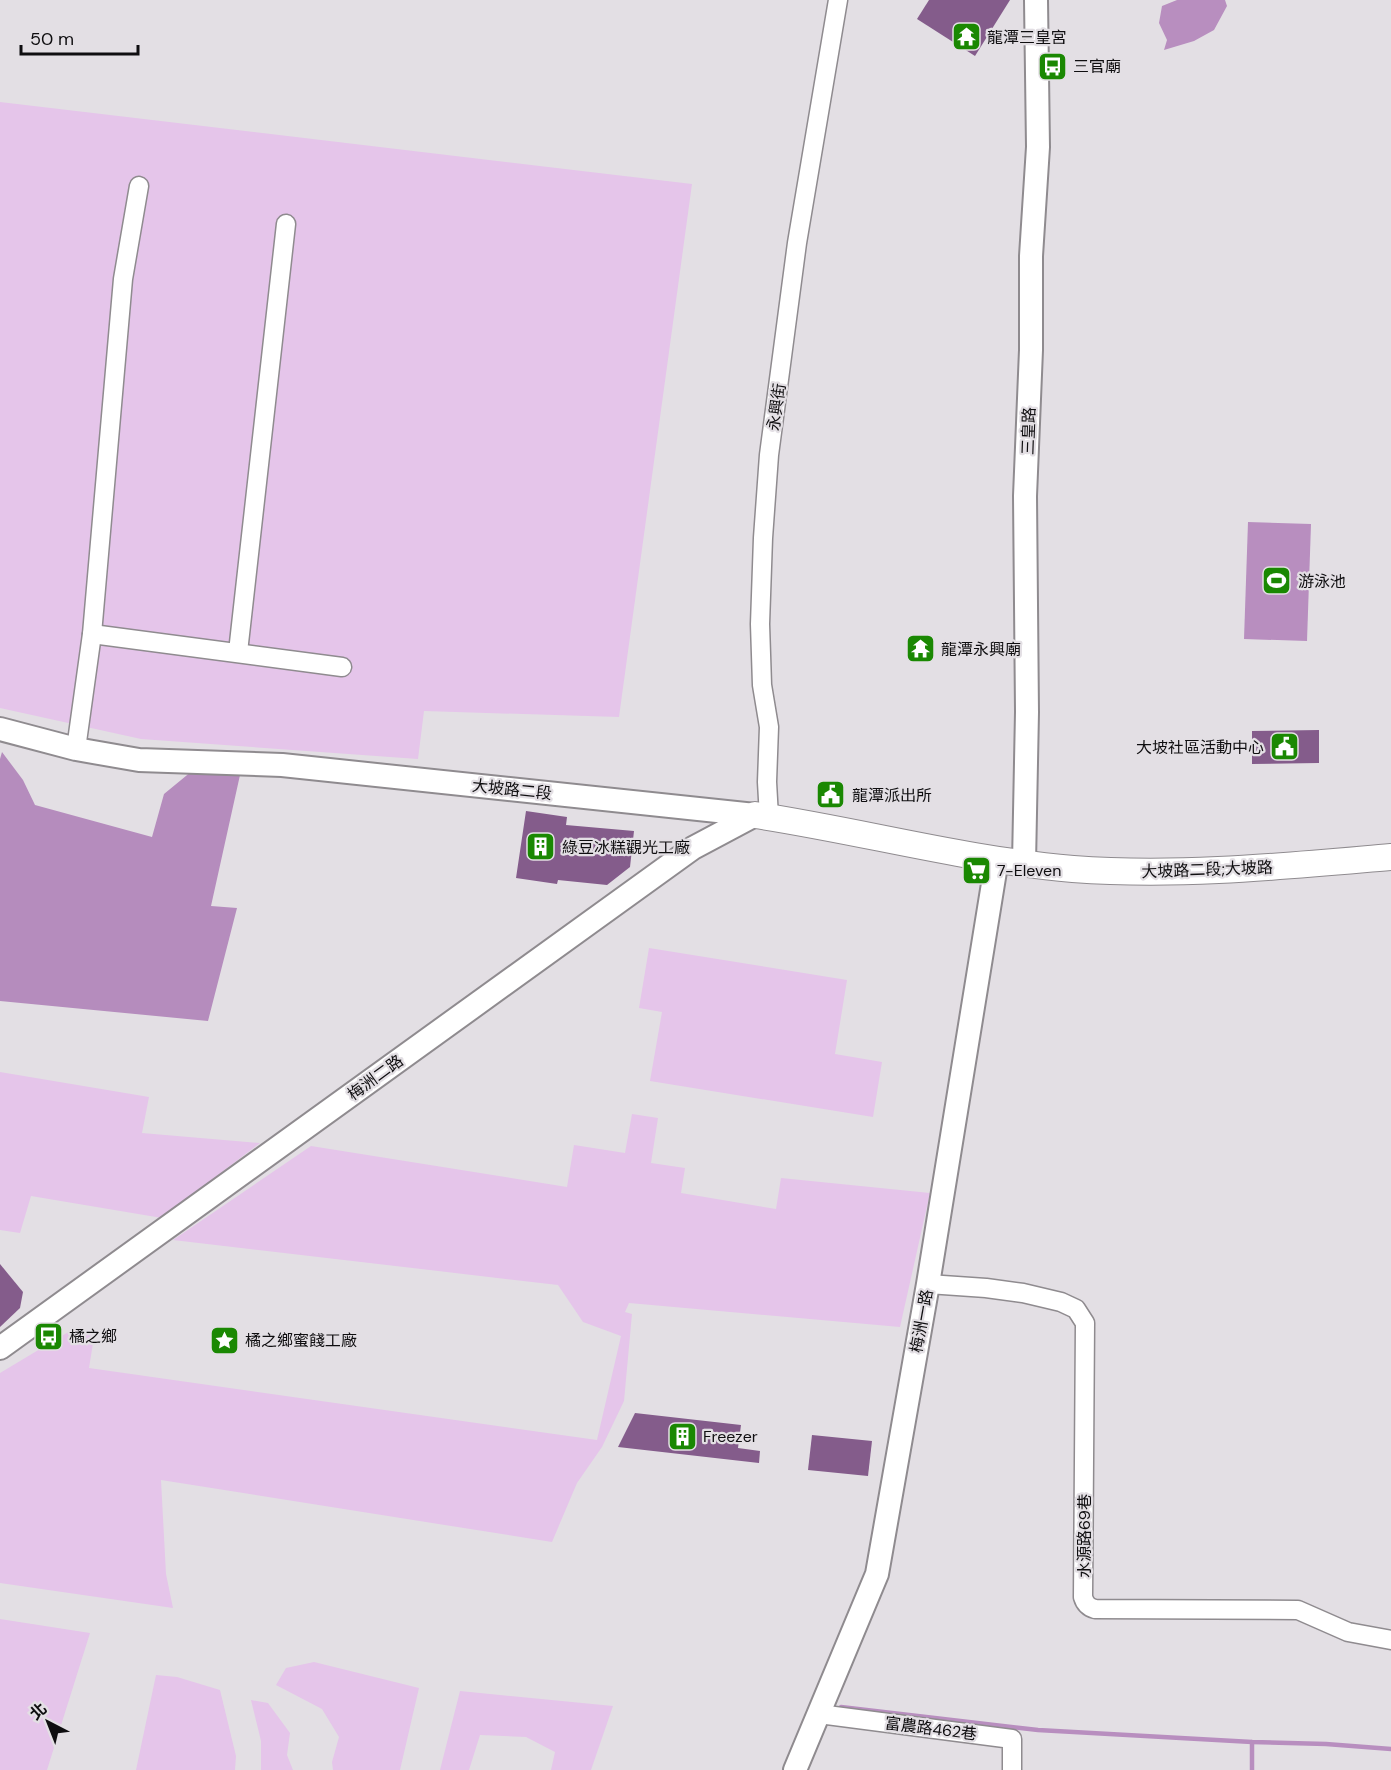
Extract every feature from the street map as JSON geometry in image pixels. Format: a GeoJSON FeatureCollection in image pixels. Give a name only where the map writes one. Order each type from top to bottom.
{"type":"FeatureCollection","features":[{"type":"Feature","properties":{"kind":"main road","name":"大坡路二段"},"geometry":{"type":"LineString","coordinates":[[762,816],[1024,863]]}},
{"type":"Feature","properties":{"kind":"main road","name":"大坡路二段;大坡路"},"geometry":{"type":"LineString","coordinates":[[1024,863],[1114,871],[1201,871],[1391,857]]}},
{"type":"Feature","properties":{"kind":"street","name":"永興街"},"geometry":{"type":"LineString","coordinates":[[762,816],[767,782],[769,727],[762,684],[760,624],[769,455],[788,326],[797,243],[838,0]]}},
{"type":"Feature","properties":{"kind":"street","name":"三皇路"},"geometry":{"type":"LineString","coordinates":[[1024,863],[1027,712],[1025,496],[1031,339],[1031,256],[1038,147],[1036,0]]}},
{"type":"Feature","properties":{"kind":"street"},"geometry":{"type":"LineString","coordinates":[[76,749],[92,634],[123,279],[139,186]]}},
{"type":"Feature","properties":{"kind":"street"},"geometry":{"type":"LineString","coordinates":[[238,652],[286,224]]}},
{"type":"Feature","properties":{"kind":"street"},"geometry":{"type":"LineString","coordinates":[[92,634],[342,667]]}},
{"type":"Feature","properties":{"kind":"street","name":"大坡路二段"},"geometry":{"type":"LineString","coordinates":[[0,729],[76,749],[139,760],[282,765],[762,816]]}},
{"type":"Feature","properties":{"kind":"street","name":"梅洲二路"},"geometry":{"type":"LineString","coordinates":[[0,1348],[693,848],[762,816]]}},
{"type":"Feature","properties":{"kind":"street","name":"梅洲一路"},"geometry":{"type":"LineString","coordinates":[[795,1770],[877,1574],[928,1284],[997,859]]}},
{"type":"Feature","properties":{"kind":"street","name":"水源路69巷"},"geometry":{"type":"LineString","coordinates":[[928,1284],[1023,1293],[1061,1302],[1076,1309],[1085,1323],[1083,1597],[1090,1608],[1298,1610],[1348,1632],[1391,1640]]}},
{"type":"Feature","properties":{"kind":"street","name":"富農路462巷"},"geometry":{"type":"LineString","coordinates":[[819,1714],[1012,1739],[1012,1770]]}},
{"type":"Feature","properties":{"kind":"shaded area"},"geometry":{"type":"Polygon","coordinates":[[[1177,0],[1225,0],[1227,6],[1214,30],[1194,41],[1164,50],[1167,40],[1159,23],[1162,6],[1177,0]]]}},
{"type":"Feature","properties":{"kind":"shaded area"},"geometry":{"type":"Polygon","coordinates":[[[0,102],[692,184],[619,717],[424,711],[418,759],[141,739],[0,708],[0,102]]]}},
{"type":"Feature","properties":{"kind":"shaded area","name":"游泳池"},"geometry":{"type":"Polygon","coordinates":[[[1248,522],[1311,524],[1307,641],[1244,639],[1248,522]]]}},
{"type":"Feature","properties":{"kind":"shaded area"},"geometry":{"type":"Polygon","coordinates":[[[2,752],[23,780],[35,805],[152,837],[164,794],[192,771],[240,775],[211,906],[237,908],[208,1021],[0,1001],[0,759],[2,752]]]}},
{"type":"Feature","properties":{"kind":"shaded area"},"geometry":{"type":"Polygon","coordinates":[[[649,948],[847,980],[835,1054],[882,1062],[873,1117],[650,1081],[662,1012],[639,1008],[649,948]]]}},
{"type":"Feature","properties":{"kind":"shaded area"},"geometry":{"type":"Polygon","coordinates":[[[0,1072],[149,1097],[142,1133],[260,1143],[162,1218],[31,1196],[20,1233],[0,1230],[0,1072]]]}},
{"type":"Feature","properties":{"kind":"shaded area"},"geometry":{"type":"Polygon","coordinates":[[[632,1114],[658,1118],[651,1163],[685,1168],[681,1193],[776,1209],[781,1178],[930,1193],[900,1327],[629,1303],[625,1312],[632,1314],[624,1401],[602,1447],[577,1483],[552,1542],[161,1480],[166,1574],[173,1608],[0,1583],[0,1373],[75,1328],[94,1337],[89,1368],[597,1440],[621,1336],[583,1322],[558,1285],[173,1240],[311,1146],[567,1187],[574,1145],[625,1153],[632,1114]]]}},
{"type":"Feature","properties":{"kind":"shaded area"},"geometry":{"type":"Polygon","coordinates":[[[0,1619],[90,1633],[47,1770],[0,1770],[0,1619]]]}},
{"type":"Feature","properties":{"kind":"shaded area"},"geometry":{"type":"Polygon","coordinates":[[[314,1662],[419,1688],[400,1770],[333,1770],[332,1762],[339,1737],[322,1709],[276,1685],[286,1668],[314,1662]]]}},
{"type":"Feature","properties":{"kind":"shaded area"},"geometry":{"type":"Polygon","coordinates":[[[156,1675],[177,1677],[220,1690],[236,1756],[235,1770],[136,1770],[156,1675]]]}},
{"type":"Feature","properties":{"kind":"shaded area"},"geometry":{"type":"Polygon","coordinates":[[[460,1691],[613,1706],[591,1770],[551,1770],[555,1752],[526,1737],[480,1735],[469,1770],[440,1770],[460,1691]]]}},
{"type":"Feature","properties":{"kind":"shaded area"},"geometry":{"type":"Polygon","coordinates":[[[251,1700],[268,1703],[290,1733],[287,1755],[293,1770],[261,1770],[261,1741],[251,1700]]]}},
{"type":"Feature","properties":{"kind":"building","name":"龍潭三皇宮"},"geometry":{"type":"Polygon","coordinates":[[[929,0],[1010,0],[975,56],[917,19],[929,0]]]}},
{"type":"Feature","properties":{"kind":"building","name":"大坡社區活動中心"},"geometry":{"type":"Polygon","coordinates":[[[1319,730],[1319,763],[1252,764],[1252,731],[1319,730]]]}},
{"type":"Feature","properties":{"kind":"building"},"geometry":{"type":"Polygon","coordinates":[[[526,811],[567,817],[566,825],[634,831],[630,867],[607,885],[558,880],[557,884],[516,878],[526,811]]]}},
{"type":"Feature","properties":{"kind":"building"},"geometry":{"type":"Polygon","coordinates":[[[0,1264],[23,1292],[20,1308],[0,1327],[0,1264]]]}},
{"type":"Feature","properties":{"kind":"building","name":"Freezer"},"geometry":{"type":"Polygon","coordinates":[[[635,1413],[741,1425],[738,1448],[760,1451],[759,1463],[618,1447],[635,1413]]]}},
{"type":"Feature","properties":{"kind":"building"},"geometry":{"type":"Polygon","coordinates":[[[812,1435],[872,1441],[868,1476],[808,1470],[812,1435]]]}},
{"type":"Feature","properties":{"kind":"waterway"},"geometry":{"type":"LineString","coordinates":[[841,1707],[1038,1730],[1391,1749]]}},
{"type":"Feature","properties":{"kind":"waterway"},"geometry":{"type":"LineString","coordinates":[[1252,1742],[1252,1770]]}},
{"type":"Feature","properties":{"kind":"place","name":"龍潭三皇宮"},"geometry":{"type":"Point","coordinates":[966,37]}},
{"type":"Feature","properties":{"kind":"place","name":"三官廟"},"geometry":{"type":"Point","coordinates":[1052,66]}},
{"type":"Feature","properties":{"kind":"place","name":"游泳池"},"geometry":{"type":"Point","coordinates":[1277,581]}},
{"type":"Feature","properties":{"kind":"place","name":"龍潭永興廟"},"geometry":{"type":"Point","coordinates":[920,649]}},
{"type":"Feature","properties":{"kind":"place","name":"大坡社區活動中心"},"geometry":{"type":"Point","coordinates":[1285,747]}},
{"type":"Feature","properties":{"kind":"place","name":"龍潭派出所"},"geometry":{"type":"Point","coordinates":[831,795]}},
{"type":"Feature","properties":{"kind":"place","name":"綠豆冰糕觀光工廠"},"geometry":{"type":"Point","coordinates":[541,847]}},
{"type":"Feature","properties":{"kind":"place","name":"7-Eleven"},"geometry":{"type":"Point","coordinates":[976,870]}},
{"type":"Feature","properties":{"kind":"place","name":"橘之鄉"},"geometry":{"type":"Point","coordinates":[48,1336]}},
{"type":"Feature","properties":{"kind":"place","name":"橘之鄉蜜餞工廠"},"geometry":{"type":"Point","coordinates":[224,1340]}},
{"type":"Feature","properties":{"kind":"place","name":"Freezer"},"geometry":{"type":"Point","coordinates":[682,1436]}}]}
